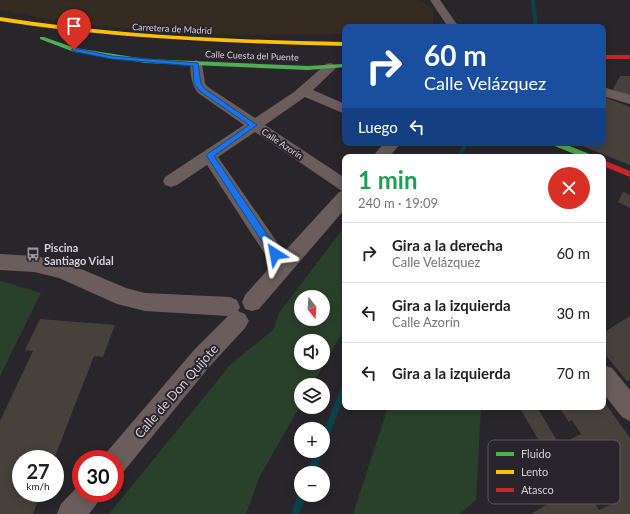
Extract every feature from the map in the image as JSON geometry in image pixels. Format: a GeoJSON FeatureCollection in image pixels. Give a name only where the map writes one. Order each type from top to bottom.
{"type":"FeatureCollection","features":[{"type":"Feature","properties":{"kind":"main road","name":"Carretera de Madrid"},"geometry":{"type":"LineString","coordinates":[[0,19],[88,33],[144,38],[237,42],[342,44]]}},
{"type":"Feature","properties":{"kind":"main road","name":"Calle Cuesta del Puente"},"geometry":{"type":"LineString","coordinates":[[127,48],[39,38],[74,50],[112,57],[196,64],[308,68],[340,66]]}},
{"type":"Feature","properties":{"kind":"main road"},"geometry":{"type":"LineString","coordinates":[[606,57],[630,58]]}},
{"type":"Feature","properties":{"kind":"main road"},"geometry":{"type":"LineString","coordinates":[[298,58],[340,66]]}},
{"type":"Feature","properties":{"kind":"main road"},"geometry":{"type":"LineString","coordinates":[[562,146],[582,154]]}},
{"type":"Feature","properties":{"kind":"main road"},"geometry":{"type":"LineString","coordinates":[[606,164],[630,174]]}},
{"type":"Feature","properties":{"kind":"street"},"geometry":{"type":"LineString","coordinates":[[437,1],[452,24]]}},
{"type":"Feature","properties":{"kind":"street","name":"Calle Azorín"},"geometry":{"type":"LineString","coordinates":[[196,64],[198,84],[203,90],[342,184]]}},
{"type":"Feature","properties":{"kind":"street"},"geometry":{"type":"LineString","coordinates":[[171,181],[340,66]]}},
{"type":"Feature","properties":{"kind":"street"},"geometry":{"type":"LineString","coordinates":[[304,91],[342,108]]}},
{"type":"Feature","properties":{"kind":"street"},"geometry":{"type":"LineString","coordinates":[[606,92],[630,100]]}},
{"type":"Feature","properties":{"kind":"street"},"geometry":{"type":"LineString","coordinates":[[383,154],[390,146]]}},
{"type":"Feature","properties":{"kind":"street"},"geometry":{"type":"LineString","coordinates":[[209,155],[284,267]]}},
{"type":"Feature","properties":{"kind":"street"},"geometry":{"type":"LineString","coordinates":[[0,262],[34,264],[62,270],[124,297],[145,302],[234,314],[239,299],[246,298],[252,302],[342,200]]}},
{"type":"Feature","properties":{"kind":"street","name":"Calle de Don Quijote"},"geometry":{"type":"LineString","coordinates":[[124,451],[202,358],[234,314]]}},
{"type":"Feature","properties":{"kind":"street"},"geometry":{"type":"LineString","coordinates":[[606,379],[630,409]]}},
{"type":"Feature","properties":{"kind":"street"},"geometry":{"type":"LineString","coordinates":[[71,514],[81,502]]}},
{"type":"Feature","properties":{"kind":"shaded area"},"geometry":{"type":"Polygon","coordinates":[[[0,0],[420,0],[433,9],[433,24],[342,24],[342,34],[218,35],[98,26],[58,21],[0,10],[0,0]]]}},
{"type":"Feature","properties":{"kind":"green space"},"geometry":{"type":"Polygon","coordinates":[[[342,230],[342,333],[330,354],[330,334],[294,334],[294,370],[321,370],[316,378],[294,378],[294,414],[295,414],[259,478],[246,514],[109,514],[119,502],[124,502],[124,496],[231,364],[273,330],[279,313],[294,293],[294,326],[330,326],[330,290],[296,290],[342,230]]]}},
{"type":"Feature","properties":{"kind":"green space"},"geometry":{"type":"Polygon","coordinates":[[[1,281],[41,293],[0,376],[0,282],[1,281]]]}},
{"type":"Feature","properties":{"kind":"green space"},"geometry":{"type":"Polygon","coordinates":[[[387,410],[481,410],[476,500],[460,514],[353,514],[387,410]]]}},
{"type":"Feature","properties":{"kind":"building"},"geometry":{"type":"Polygon","coordinates":[[[620,76],[630,76],[630,97],[617,93],[613,89],[620,76]]]}},
{"type":"Feature","properties":{"kind":"building"},"geometry":{"type":"Polygon","coordinates":[[[607,98],[630,107],[630,165],[606,155],[606,154],[582,146],[606,146],[607,98]]]}},
{"type":"Feature","properties":{"kind":"building"},"geometry":{"type":"Polygon","coordinates":[[[623,192],[630,195],[630,208],[618,202],[623,192]]]}},
{"type":"Feature","properties":{"kind":"building"},"geometry":{"type":"Polygon","coordinates":[[[630,316],[630,380],[627,381],[606,356],[606,331],[630,316]]]}},
{"type":"Feature","properties":{"kind":"building"},"geometry":{"type":"Polygon","coordinates":[[[40,319],[115,325],[103,357],[94,356],[57,450],[12,450],[12,502],[38,502],[33,514],[0,514],[0,421],[33,351],[25,350],[40,319]]]}},
{"type":"Feature","properties":{"kind":"building"},"geometry":{"type":"Polygon","coordinates":[[[606,404],[630,438],[630,514],[531,514],[548,504],[595,504],[599,510],[612,504],[620,504],[620,440],[572,440],[571,439],[581,434],[572,420],[569,422],[561,410],[606,410],[606,404]]]}},
{"type":"Feature","properties":{"kind":"building"},"geometry":{"type":"Polygon","coordinates":[[[521,410],[539,410],[557,440],[539,440],[521,410]]]}},
{"type":"Feature","properties":{"kind":"waterway"},"geometry":{"type":"LineString","coordinates":[[533,0],[536,24]]}},
{"type":"Feature","properties":{"kind":"waterway"},"geometry":{"type":"LineString","coordinates":[[460,154],[464,146]]}},
{"type":"Feature","properties":{"kind":"waterway"},"geometry":{"type":"LineString","coordinates":[[330,424],[342,393]]}},
{"type":"Feature","properties":{"kind":"waterway"},"geometry":{"type":"LineString","coordinates":[[314,466],[316,458]]}},
{"type":"Feature","properties":{"kind":"waterway"},"geometry":{"type":"LineString","coordinates":[[295,514],[299,502]]}},
{"type":"Feature","properties":{"kind":"traffic: fast"},"geometry":{"type":"LineString","coordinates":[[42,38],[74,50],[146,61],[308,68],[342,66]]}},
{"type":"Feature","properties":{"kind":"traffic: fast"},"geometry":{"type":"LineString","coordinates":[[562,146],[582,154]]}},
{"type":"Feature","properties":{"kind":"traffic: slow"},"geometry":{"type":"LineString","coordinates":[[0,19],[43,26],[129,35],[258,42],[342,44]]}},
{"type":"Feature","properties":{"kind":"traffic: jam"},"geometry":{"type":"LineString","coordinates":[[606,57],[630,57]]}},
{"type":"Feature","properties":{"kind":"traffic: jam"},"geometry":{"type":"LineString","coordinates":[[606,164],[630,174]]}},
{"type":"Feature","properties":{"kind":"place","name":"Piscina Santiago Vidal"},"geometry":{"type":"Point","coordinates":[33,254]}},
{"type":"Feature","properties":{"kind":"route"},"geometry":{"type":"LineString","coordinates":[[74,50],[146,61],[196,64],[198,84],[203,90],[254,125],[209,155],[275,254]]}}]}
